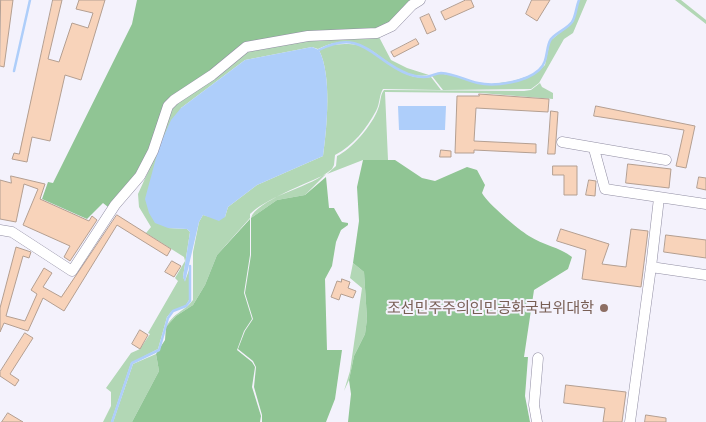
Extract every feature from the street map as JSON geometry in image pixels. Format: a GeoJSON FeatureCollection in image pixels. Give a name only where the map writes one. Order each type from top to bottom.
{"type":"FeatureCollection","features":[{"type":"Feature","properties":{"kind":"street"},"geometry":{"type":"LineString","coordinates":[[0,230],[12,232],[72,271],[115,205],[140,176],[153,151],[168,106],[174,100],[212,75],[246,47],[308,36],[377,33],[392,26],[412,5],[420,0]]}},
{"type":"Feature","properties":{"kind":"street"},"geometry":{"type":"LineString","coordinates":[[562,142],[666,160]]}},
{"type":"Feature","properties":{"kind":"street"},"geometry":{"type":"LineString","coordinates":[[594,149],[605,189],[706,204]]}},
{"type":"Feature","properties":{"kind":"street"},"geometry":{"type":"LineString","coordinates":[[630,422],[660,198]]}},
{"type":"Feature","properties":{"kind":"street"},"geometry":{"type":"LineString","coordinates":[[651,267],[706,275]]}},
{"type":"Feature","properties":{"kind":"street"},"geometry":{"type":"LineString","coordinates":[[537,422],[534,405],[538,358]]}},
{"type":"Feature","properties":{"kind":"green space"},"geometry":{"type":"Polygon","coordinates":[[[137,0],[414,0],[401,14],[381,28],[257,43],[172,99],[145,163],[108,207],[103,203],[87,219],[42,199],[48,182],[53,183],[132,24],[137,0]]]}},
{"type":"Feature","properties":{"kind":"green space"},"geometry":{"type":"Polygon","coordinates":[[[579,0],[587,0],[573,33],[564,39],[539,83],[531,89],[443,90],[432,76],[438,73],[485,85],[513,81],[535,74],[545,65],[550,41],[573,22],[579,0]]]}},
{"type":"Feature","properties":{"kind":"green space"},"geometry":{"type":"Polygon","coordinates":[[[675,0],[681,0],[706,20],[706,24],[675,0]]]}},
{"type":"Feature","properties":{"kind":"green space"},"geometry":{"type":"Polygon","coordinates":[[[379,37],[391,60],[407,68],[429,75],[414,75],[401,71],[366,47],[353,43],[337,43],[318,49],[312,47],[245,60],[181,108],[168,228],[187,229],[190,232],[183,277],[185,281],[189,270],[189,300],[186,305],[172,311],[167,317],[158,349],[131,363],[111,422],[103,422],[111,406],[111,392],[106,388],[131,353],[140,349],[150,334],[148,333],[178,281],[175,278],[185,261],[184,257],[146,233],[151,227],[139,207],[138,194],[148,172],[170,108],[246,52],[312,38],[379,37]]]}},
{"type":"Feature","properties":{"kind":"green space"},"geometry":{"type":"Polygon","coordinates":[[[345,44],[368,48],[406,74],[422,78],[431,77],[441,90],[383,89],[372,118],[353,142],[335,155],[332,169],[323,176],[270,200],[250,214],[250,218],[217,255],[205,285],[193,305],[176,316],[166,327],[172,318],[193,300],[193,252],[199,222],[203,215],[214,218],[225,217],[228,207],[257,185],[323,156],[327,117],[327,87],[326,73],[319,50],[329,45],[345,44]]]}},
{"type":"Feature","properties":{"kind":"green space"},"geometry":{"type":"Polygon","coordinates":[[[540,83],[542,87],[553,93],[553,99],[481,93],[385,92],[388,160],[363,160],[327,174],[336,166],[337,156],[349,148],[361,136],[371,122],[378,109],[384,90],[524,91],[531,90],[540,83]]]}},
{"type":"Feature","properties":{"kind":"green space"},"geometry":{"type":"Polygon","coordinates":[[[363,160],[395,160],[422,178],[435,181],[467,167],[477,170],[485,185],[482,193],[497,210],[529,236],[572,257],[568,269],[534,290],[524,357],[528,357],[525,396],[530,422],[348,422],[351,394],[349,380],[354,356],[365,334],[367,319],[364,272],[353,263],[359,221],[357,187],[363,160]]]}},
{"type":"Feature","properties":{"kind":"green space"},"geometry":{"type":"Polygon","coordinates":[[[326,174],[305,195],[277,200],[251,218],[255,212],[273,199],[326,174]]]}},
{"type":"Feature","properties":{"kind":"green space"},"geometry":{"type":"Polygon","coordinates":[[[326,177],[329,208],[334,208],[342,222],[348,223],[341,230],[336,242],[332,266],[325,279],[327,350],[342,350],[335,399],[326,422],[262,422],[262,415],[254,387],[256,367],[253,361],[238,349],[245,331],[253,319],[245,293],[251,255],[251,218],[277,200],[305,195],[326,177]]]}},
{"type":"Feature","properties":{"kind":"green space"},"geometry":{"type":"Polygon","coordinates":[[[250,219],[250,255],[244,293],[252,319],[244,331],[237,350],[252,362],[255,367],[252,387],[261,416],[260,422],[132,422],[159,371],[156,354],[165,340],[166,327],[176,316],[193,305],[205,285],[217,255],[250,219]]]}},
{"type":"Feature","properties":{"kind":"green space"},"geometry":{"type":"Polygon","coordinates":[[[353,263],[364,272],[367,319],[365,334],[354,356],[349,380],[344,391],[350,371],[362,288],[350,278],[353,263]]]}},
{"type":"Feature","properties":{"kind":"green space"},"geometry":{"type":"Polygon","coordinates":[[[156,354],[159,371],[132,422],[113,422],[133,364],[156,354]]]}},
{"type":"Feature","properties":{"kind":"water"},"geometry":{"type":"Polygon","coordinates":[[[312,47],[319,50],[326,73],[327,117],[323,156],[257,185],[228,207],[225,217],[219,221],[203,215],[199,222],[185,282],[183,277],[190,232],[187,229],[168,228],[155,223],[149,213],[145,199],[159,147],[171,120],[181,108],[245,60],[312,47]]]}},
{"type":"Feature","properties":{"kind":"water"},"geometry":{"type":"Polygon","coordinates":[[[398,106],[446,106],[445,130],[399,130],[398,106]]]}},
{"type":"Feature","properties":{"kind":"building"},"geometry":{"type":"Polygon","coordinates":[[[1,0],[13,0],[4,67],[0,66],[1,0]]]}},
{"type":"Feature","properties":{"kind":"building"},"geometry":{"type":"Polygon","coordinates":[[[53,0],[62,0],[48,59],[59,62],[72,23],[88,28],[93,13],[76,9],[79,0],[105,0],[81,80],[65,75],[50,141],[32,137],[27,162],[12,159],[14,153],[19,154],[53,0]]]}},
{"type":"Feature","properties":{"kind":"building"},"geometry":{"type":"Polygon","coordinates":[[[466,0],[471,0],[474,7],[445,20],[441,12],[466,0]]]}},
{"type":"Feature","properties":{"kind":"building"},"geometry":{"type":"Polygon","coordinates":[[[532,0],[550,0],[537,21],[526,14],[532,0]]]}},
{"type":"Feature","properties":{"kind":"building"},"geometry":{"type":"Polygon","coordinates":[[[429,14],[436,30],[427,34],[420,18],[429,14]]]}},
{"type":"Feature","properties":{"kind":"building"},"geometry":{"type":"Polygon","coordinates":[[[416,39],[419,44],[394,57],[391,52],[416,39]]]}},
{"type":"Feature","properties":{"kind":"building"},"geometry":{"type":"Polygon","coordinates":[[[479,94],[549,99],[548,112],[476,108],[474,141],[536,144],[536,153],[474,150],[474,153],[455,153],[457,96],[479,96],[479,94]]]}},
{"type":"Feature","properties":{"kind":"building"},"geometry":{"type":"Polygon","coordinates":[[[596,106],[695,126],[686,168],[676,166],[684,130],[594,116],[596,106]]]}},
{"type":"Feature","properties":{"kind":"building"},"geometry":{"type":"Polygon","coordinates":[[[551,111],[558,112],[555,154],[548,154],[551,111]]]}},
{"type":"Feature","properties":{"kind":"building"},"geometry":{"type":"Polygon","coordinates":[[[441,150],[451,151],[451,157],[440,157],[441,150]]]}},
{"type":"Feature","properties":{"kind":"building"},"geometry":{"type":"Polygon","coordinates":[[[628,164],[671,169],[669,188],[626,183],[628,164]]]}},
{"type":"Feature","properties":{"kind":"building"},"geometry":{"type":"Polygon","coordinates":[[[553,166],[577,166],[577,195],[564,195],[564,175],[553,175],[553,166]]]}},
{"type":"Feature","properties":{"kind":"building"},"geometry":{"type":"Polygon","coordinates":[[[11,176],[45,184],[40,199],[89,221],[92,216],[97,220],[70,261],[64,257],[70,246],[23,225],[38,189],[24,184],[16,222],[0,219],[0,180],[11,183],[11,176]]]}},
{"type":"Feature","properties":{"kind":"building"},"geometry":{"type":"Polygon","coordinates":[[[699,177],[706,178],[706,190],[697,188],[699,177]]]}},
{"type":"Feature","properties":{"kind":"building"},"geometry":{"type":"Polygon","coordinates":[[[589,180],[596,181],[595,196],[586,195],[589,180]]]}},
{"type":"Feature","properties":{"kind":"building"},"geometry":{"type":"Polygon","coordinates":[[[117,215],[171,249],[167,256],[117,225],[64,311],[43,298],[28,331],[4,323],[0,332],[0,308],[16,247],[31,252],[29,258],[23,256],[6,316],[25,321],[37,294],[31,290],[44,268],[52,273],[43,287],[61,297],[117,215]]]}},
{"type":"Feature","properties":{"kind":"building"},"geometry":{"type":"Polygon","coordinates":[[[561,229],[609,244],[602,264],[626,267],[631,229],[648,231],[641,287],[582,279],[586,250],[557,241],[561,229]]]}},
{"type":"Feature","properties":{"kind":"building"},"geometry":{"type":"Polygon","coordinates":[[[666,235],[706,240],[706,258],[664,252],[666,235]]]}},
{"type":"Feature","properties":{"kind":"building"},"geometry":{"type":"Polygon","coordinates":[[[172,261],[181,266],[174,277],[165,272],[172,261]]]}},
{"type":"Feature","properties":{"kind":"building"},"geometry":{"type":"Polygon","coordinates":[[[342,279],[350,282],[348,288],[356,291],[353,298],[341,294],[339,300],[331,297],[337,281],[341,282],[342,279]]]}},
{"type":"Feature","properties":{"kind":"building"},"geometry":{"type":"Polygon","coordinates":[[[140,330],[148,335],[140,349],[132,344],[140,330]]]}},
{"type":"Feature","properties":{"kind":"building"},"geometry":{"type":"Polygon","coordinates":[[[25,333],[33,338],[10,374],[19,380],[15,386],[0,376],[0,372],[25,333]]]}},
{"type":"Feature","properties":{"kind":"building"},"geometry":{"type":"Polygon","coordinates":[[[566,385],[626,392],[622,422],[603,422],[605,408],[564,403],[566,385]]]}},
{"type":"Feature","properties":{"kind":"building"},"geometry":{"type":"Polygon","coordinates":[[[8,413],[23,422],[2,422],[8,413]]]}},
{"type":"Feature","properties":{"kind":"building"},"geometry":{"type":"Polygon","coordinates":[[[646,415],[666,418],[666,422],[645,422],[646,415]]]}},
{"type":"Feature","properties":{"kind":"waterway"},"geometry":{"type":"LineString","coordinates":[[14,71],[30,0]]}},
{"type":"Feature","properties":{"kind":"waterway"},"geometry":{"type":"LineString","coordinates":[[319,50],[334,44],[347,42],[367,48],[408,74],[425,77],[441,73],[473,82],[501,84],[526,78],[539,70],[546,59],[551,39],[572,22],[579,0]]}},
{"type":"Feature","properties":{"kind":"waterway"},"geometry":{"type":"LineString","coordinates":[[112,422],[132,363],[159,350],[168,318],[173,311],[186,306],[190,301],[190,266]]}},
{"type":"Feature","properties":{"kind":"place","name":"조선민주주의인민공화국보위대학"},"geometry":{"type":"Point","coordinates":[604,308]}}]}
